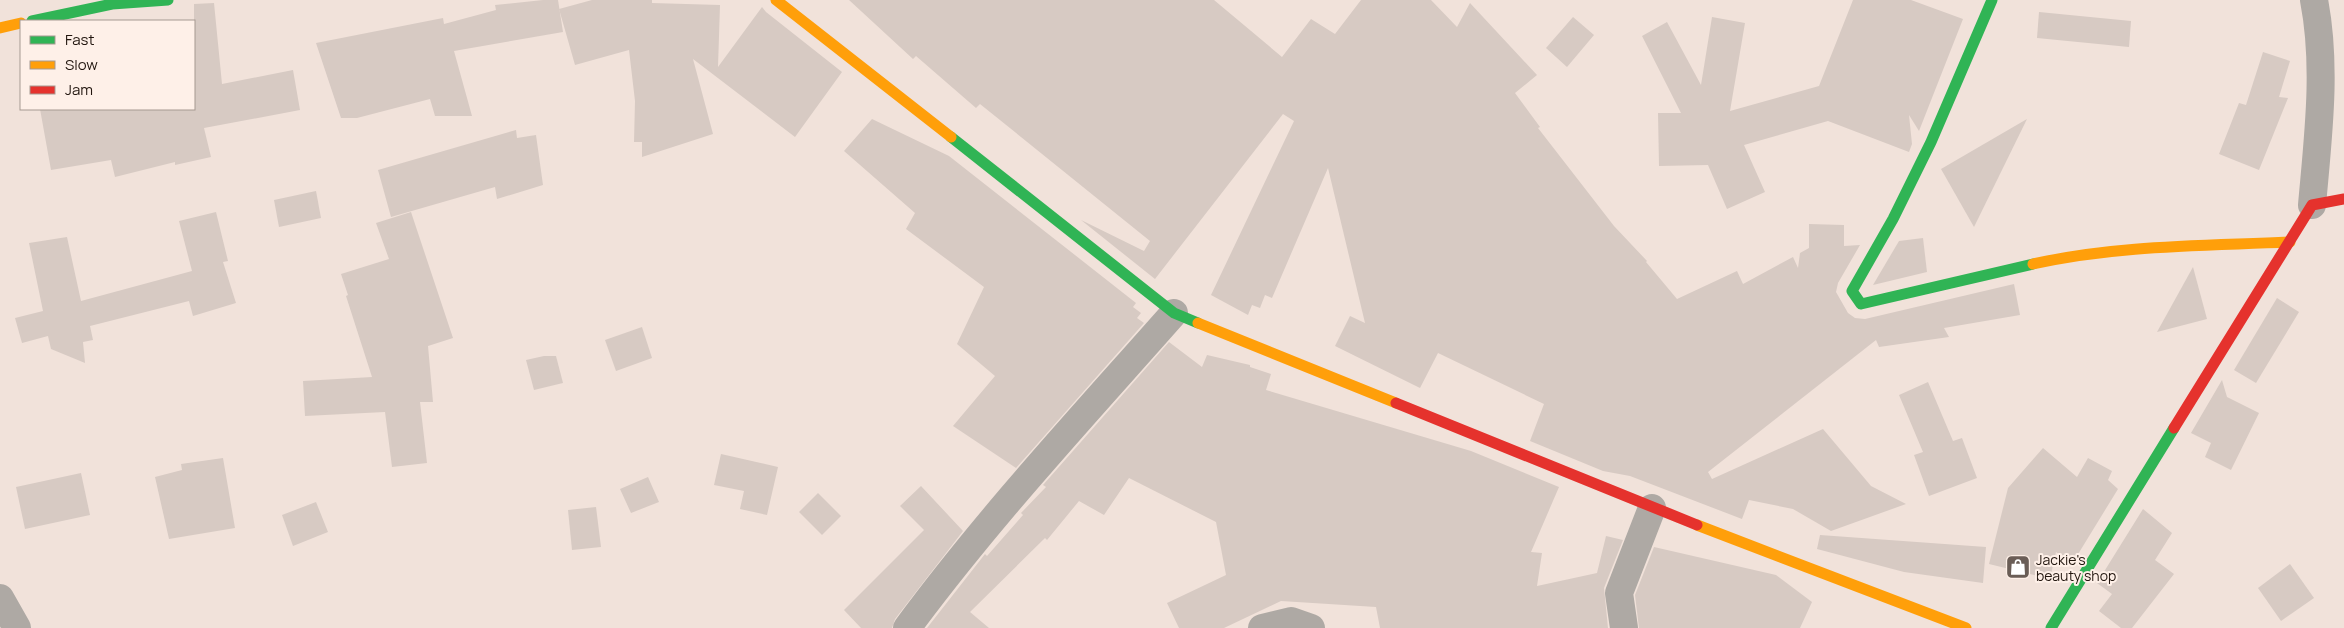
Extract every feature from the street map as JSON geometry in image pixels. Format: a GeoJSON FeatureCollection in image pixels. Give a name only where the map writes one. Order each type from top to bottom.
{"type":"FeatureCollection","features":[{"type":"Feature","properties":{"kind":"street"},"geometry":{"type":"LineString","coordinates":[[36,20],[111,2],[168,0]]}},
{"type":"Feature","properties":{"kind":"street"},"geometry":{"type":"LineString","coordinates":[[776,0],[1174,313],[1652,508],[1966,628]]}},
{"type":"Feature","properties":{"kind":"street"},"geometry":{"type":"LineString","coordinates":[[1992,0],[1931,142],[1893,218],[1852,291],[1861,304],[2063,257],[2117,251],[2290,242]]}},
{"type":"Feature","properties":{"kind":"street"},"geometry":{"type":"LineString","coordinates":[[2052,628],[2312,205],[2321,104],[2317,17],[2314,0]]}},
{"type":"Feature","properties":{"kind":"street"},"geometry":{"type":"LineString","coordinates":[[0,28],[20,24]]}},
{"type":"Feature","properties":{"kind":"street"},"geometry":{"type":"LineString","coordinates":[[2312,205],[2344,198]]}},
{"type":"Feature","properties":{"kind":"street"},"geometry":{"type":"LineString","coordinates":[[907,628],[946,575],[1013,494],[1174,313]]}},
{"type":"Feature","properties":{"kind":"street"},"geometry":{"type":"LineString","coordinates":[[1624,628],[1620,592],[1652,508]]}},
{"type":"Feature","properties":{"kind":"street"},"geometry":{"type":"LineString","coordinates":[[0,598],[18,628]]}},
{"type":"Feature","properties":{"kind":"street"},"geometry":{"type":"LineString","coordinates":[[1262,628],[1291,621],[1311,628]]}},
{"type":"Feature","properties":{"kind":"building"},"geometry":{"type":"Polygon","coordinates":[[[558,0],[563,32],[454,51],[472,116],[435,116],[430,99],[357,118],[341,118],[316,43],[443,18],[444,24],[496,10],[495,5],[558,0]]]}},
{"type":"Feature","properties":{"kind":"building"},"geometry":{"type":"Polygon","coordinates":[[[592,0],[652,0],[652,3],[720,5],[718,67],[762,7],[842,72],[795,137],[693,59],[713,134],[642,157],[642,142],[634,142],[635,101],[629,50],[575,65],[559,9],[592,0]]]}},
{"type":"Feature","properties":{"kind":"building"},"geometry":{"type":"Polygon","coordinates":[[[849,0],[1214,0],[1282,57],[1311,19],[1335,34],[1361,0],[1431,0],[1457,27],[1470,3],[1537,75],[1515,93],[1540,127],[1538,128],[1614,226],[1647,261],[1677,299],[1737,271],[1743,284],[1793,257],[1798,268],[1800,253],[1809,248],[1809,224],[1844,225],[1844,246],[1860,245],[1838,283],[1836,292],[1848,313],[1855,318],[1865,319],[2014,284],[2020,315],[1944,328],[1949,337],[1879,347],[1876,340],[1708,472],[1712,479],[1823,429],[1871,486],[1906,504],[1831,531],[1793,509],[1749,500],[1742,519],[1630,476],[1603,471],[1530,441],[1544,404],[1438,353],[1420,388],[1335,346],[1350,316],[1365,323],[1328,168],[1272,298],[1265,295],[1260,308],[1252,305],[1248,315],[1211,295],[1294,121],[1283,114],[1155,279],[1081,220],[1144,251],[1150,241],[980,104],[976,108],[916,56],[913,59],[849,0]]]}},
{"type":"Feature","properties":{"kind":"building"},"geometry":{"type":"Polygon","coordinates":[[[1853,0],[1911,0],[1963,19],[1919,131],[1909,115],[1912,144],[1909,152],[1828,121],[1744,145],[1765,192],[1727,209],[1708,165],[1659,166],[1658,113],[1681,113],[1642,36],[1667,22],[1701,85],[1712,17],[1745,23],[1730,111],[1819,86],[1853,0]]]}},
{"type":"Feature","properties":{"kind":"building"},"geometry":{"type":"Polygon","coordinates":[[[214,3],[222,84],[293,70],[300,110],[204,128],[211,157],[175,165],[175,162],[115,177],[111,160],[51,170],[40,110],[195,110],[194,4],[214,3]]]}},
{"type":"Feature","properties":{"kind":"building"},"geometry":{"type":"Polygon","coordinates":[[[2039,12],[2131,21],[2129,47],[2037,38],[2039,12]]]}},
{"type":"Feature","properties":{"kind":"building"},"geometry":{"type":"Polygon","coordinates":[[[1573,17],[1594,35],[1567,67],[1546,48],[1573,17]]]}},
{"type":"Feature","properties":{"kind":"building"},"geometry":{"type":"Polygon","coordinates":[[[2263,52],[2290,61],[2279,97],[2288,98],[2259,170],[2219,154],[2239,103],[2246,105],[2263,52]]]}},
{"type":"Feature","properties":{"kind":"building"},"geometry":{"type":"Polygon","coordinates":[[[872,119],[949,156],[1136,303],[1133,307],[1141,313],[1137,318],[1144,323],[1016,468],[953,426],[995,376],[957,344],[984,287],[906,229],[915,213],[844,151],[872,119]]]}},
{"type":"Feature","properties":{"kind":"building"},"geometry":{"type":"Polygon","coordinates":[[[2027,119],[1974,227],[1941,169],[2027,119]]]}},
{"type":"Feature","properties":{"kind":"building"},"geometry":{"type":"Polygon","coordinates":[[[516,130],[517,138],[536,135],[543,185],[497,199],[495,187],[391,217],[378,170],[516,130]]]}},
{"type":"Feature","properties":{"kind":"building"},"geometry":{"type":"Polygon","coordinates":[[[316,191],[321,218],[279,227],[274,200],[316,191]]]}},
{"type":"Feature","properties":{"kind":"building"},"geometry":{"type":"Polygon","coordinates":[[[216,212],[228,261],[223,262],[236,303],[193,316],[189,301],[90,326],[93,340],[83,342],[85,363],[51,349],[48,336],[22,343],[15,318],[43,311],[29,243],[67,237],[81,301],[192,271],[179,221],[216,212]]]}},
{"type":"Feature","properties":{"kind":"building"},"geometry":{"type":"Polygon","coordinates":[[[411,212],[453,338],[428,346],[433,402],[420,402],[427,463],[392,467],[385,412],[305,416],[303,381],[372,377],[346,296],[348,295],[341,274],[389,259],[376,223],[411,212]]]}},
{"type":"Feature","properties":{"kind":"building"},"geometry":{"type":"Polygon","coordinates":[[[1923,238],[1927,272],[1873,285],[1899,241],[1923,238]]]}},
{"type":"Feature","properties":{"kind":"building"},"geometry":{"type":"Polygon","coordinates":[[[2193,267],[2207,319],[2157,332],[2193,267]]]}},
{"type":"Feature","properties":{"kind":"building"},"geometry":{"type":"Polygon","coordinates":[[[2277,298],[2299,312],[2256,383],[2234,370],[2277,298]]]}},
{"type":"Feature","properties":{"kind":"building"},"geometry":{"type":"Polygon","coordinates":[[[642,327],[652,358],[616,371],[605,340],[642,327]]]}},
{"type":"Feature","properties":{"kind":"building"},"geometry":{"type":"Polygon","coordinates":[[[1169,342],[1202,367],[1207,355],[1250,365],[1250,367],[1271,374],[1266,390],[1471,451],[1559,487],[1531,552],[1542,553],[1537,586],[1597,573],[1606,536],[1623,540],[1604,588],[1608,628],[1380,628],[1376,607],[1281,601],[1224,628],[1179,628],[1167,603],[1226,575],[1216,522],[1129,478],[1104,515],[1079,501],[1047,540],[1045,538],[970,612],[989,628],[927,628],[985,554],[987,556],[1023,515],[1021,513],[1046,487],[1043,485],[1169,342]]]}},
{"type":"Feature","properties":{"kind":"building"},"geometry":{"type":"Polygon","coordinates":[[[544,356],[556,356],[563,383],[534,390],[526,360],[544,356]]]}},
{"type":"Feature","properties":{"kind":"building"},"geometry":{"type":"Polygon","coordinates":[[[2222,380],[2227,397],[2259,413],[2231,470],[2205,457],[2211,443],[2191,433],[2222,380]]]}},
{"type":"Feature","properties":{"kind":"building"},"geometry":{"type":"Polygon","coordinates":[[[1928,382],[1953,441],[1962,438],[1977,478],[1929,496],[1914,455],[1923,452],[1899,395],[1928,382]]]}},
{"type":"Feature","properties":{"kind":"building"},"geometry":{"type":"Polygon","coordinates":[[[2043,448],[2077,477],[2088,458],[2112,471],[2108,480],[2118,489],[2072,564],[2056,552],[2050,579],[1989,564],[2008,488],[2043,448]]]}},
{"type":"Feature","properties":{"kind":"building"},"geometry":{"type":"Polygon","coordinates":[[[721,454],[778,467],[767,515],[740,509],[744,491],[714,485],[721,454]]]}},
{"type":"Feature","properties":{"kind":"building"},"geometry":{"type":"Polygon","coordinates":[[[223,458],[235,528],[169,539],[155,477],[182,470],[181,464],[223,458]]]}},
{"type":"Feature","properties":{"kind":"building"},"geometry":{"type":"Polygon","coordinates":[[[81,473],[90,515],[25,529],[16,487],[81,473]]]}},
{"type":"Feature","properties":{"kind":"building"},"geometry":{"type":"Polygon","coordinates":[[[648,477],[659,502],[631,513],[620,489],[648,477]]]}},
{"type":"Feature","properties":{"kind":"building"},"geometry":{"type":"Polygon","coordinates":[[[921,486],[963,531],[895,619],[892,628],[861,628],[844,610],[924,530],[900,506],[921,486]]]}},
{"type":"Feature","properties":{"kind":"building"},"geometry":{"type":"Polygon","coordinates":[[[818,493],[841,516],[822,535],[799,512],[818,493]]]}},
{"type":"Feature","properties":{"kind":"building"},"geometry":{"type":"Polygon","coordinates":[[[316,502],[328,532],[293,546],[282,515],[316,502]]]}},
{"type":"Feature","properties":{"kind":"building"},"geometry":{"type":"Polygon","coordinates":[[[596,507],[601,547],[572,550],[568,510],[596,507]]]}},
{"type":"Feature","properties":{"kind":"building"},"geometry":{"type":"Polygon","coordinates":[[[2143,509],[2172,533],[2155,560],[2174,574],[2132,628],[2121,628],[2099,611],[2112,594],[2097,583],[2143,509]]]}},
{"type":"Feature","properties":{"kind":"building"},"geometry":{"type":"Polygon","coordinates":[[[1820,535],[1986,547],[1983,583],[1904,572],[1817,549],[1820,535]]]}},
{"type":"Feature","properties":{"kind":"building"},"geometry":{"type":"Polygon","coordinates":[[[1654,547],[1776,575],[1812,602],[1800,628],[1639,628],[1635,595],[1654,547]]]}},
{"type":"Feature","properties":{"kind":"building"},"geometry":{"type":"Polygon","coordinates":[[[2290,564],[2314,598],[2281,621],[2258,588],[2290,564]]]}},
{"type":"Feature","properties":{"kind":"traffic: fast"},"geometry":{"type":"LineString","coordinates":[[37,20],[112,4],[168,0]]}},
{"type":"Feature","properties":{"kind":"traffic: fast"},"geometry":{"type":"LineString","coordinates":[[1992,0],[1931,142],[1893,219],[1852,291],[1861,304],[2033,264]]}},
{"type":"Feature","properties":{"kind":"traffic: fast"},"geometry":{"type":"LineString","coordinates":[[951,137],[1174,313],[1198,323]]}},
{"type":"Feature","properties":{"kind":"traffic: fast"},"geometry":{"type":"LineString","coordinates":[[2051,628],[2174,428]]}},
{"type":"Feature","properties":{"kind":"traffic: slow"},"geometry":{"type":"LineString","coordinates":[[776,0],[951,137]]}},
{"type":"Feature","properties":{"kind":"traffic: slow"},"geometry":{"type":"LineString","coordinates":[[0,28],[20,23]]}},
{"type":"Feature","properties":{"kind":"traffic: slow"},"geometry":{"type":"LineString","coordinates":[[2033,264],[2097,253],[2129,250],[2290,242]]}},
{"type":"Feature","properties":{"kind":"traffic: slow"},"geometry":{"type":"LineString","coordinates":[[1198,323],[1396,403]]}},
{"type":"Feature","properties":{"kind":"traffic: slow"},"geometry":{"type":"LineString","coordinates":[[1697,525],[1966,628]]}},
{"type":"Feature","properties":{"kind":"traffic: jam"},"geometry":{"type":"LineString","coordinates":[[2174,428],[2312,205],[2344,199]]}},
{"type":"Feature","properties":{"kind":"traffic: jam"},"geometry":{"type":"LineString","coordinates":[[1396,403],[1697,525]]}},
{"type":"Feature","properties":{"kind":"place","name":"Jackie's beauty shop"},"geometry":{"type":"Point","coordinates":[2018,567]}}]}
